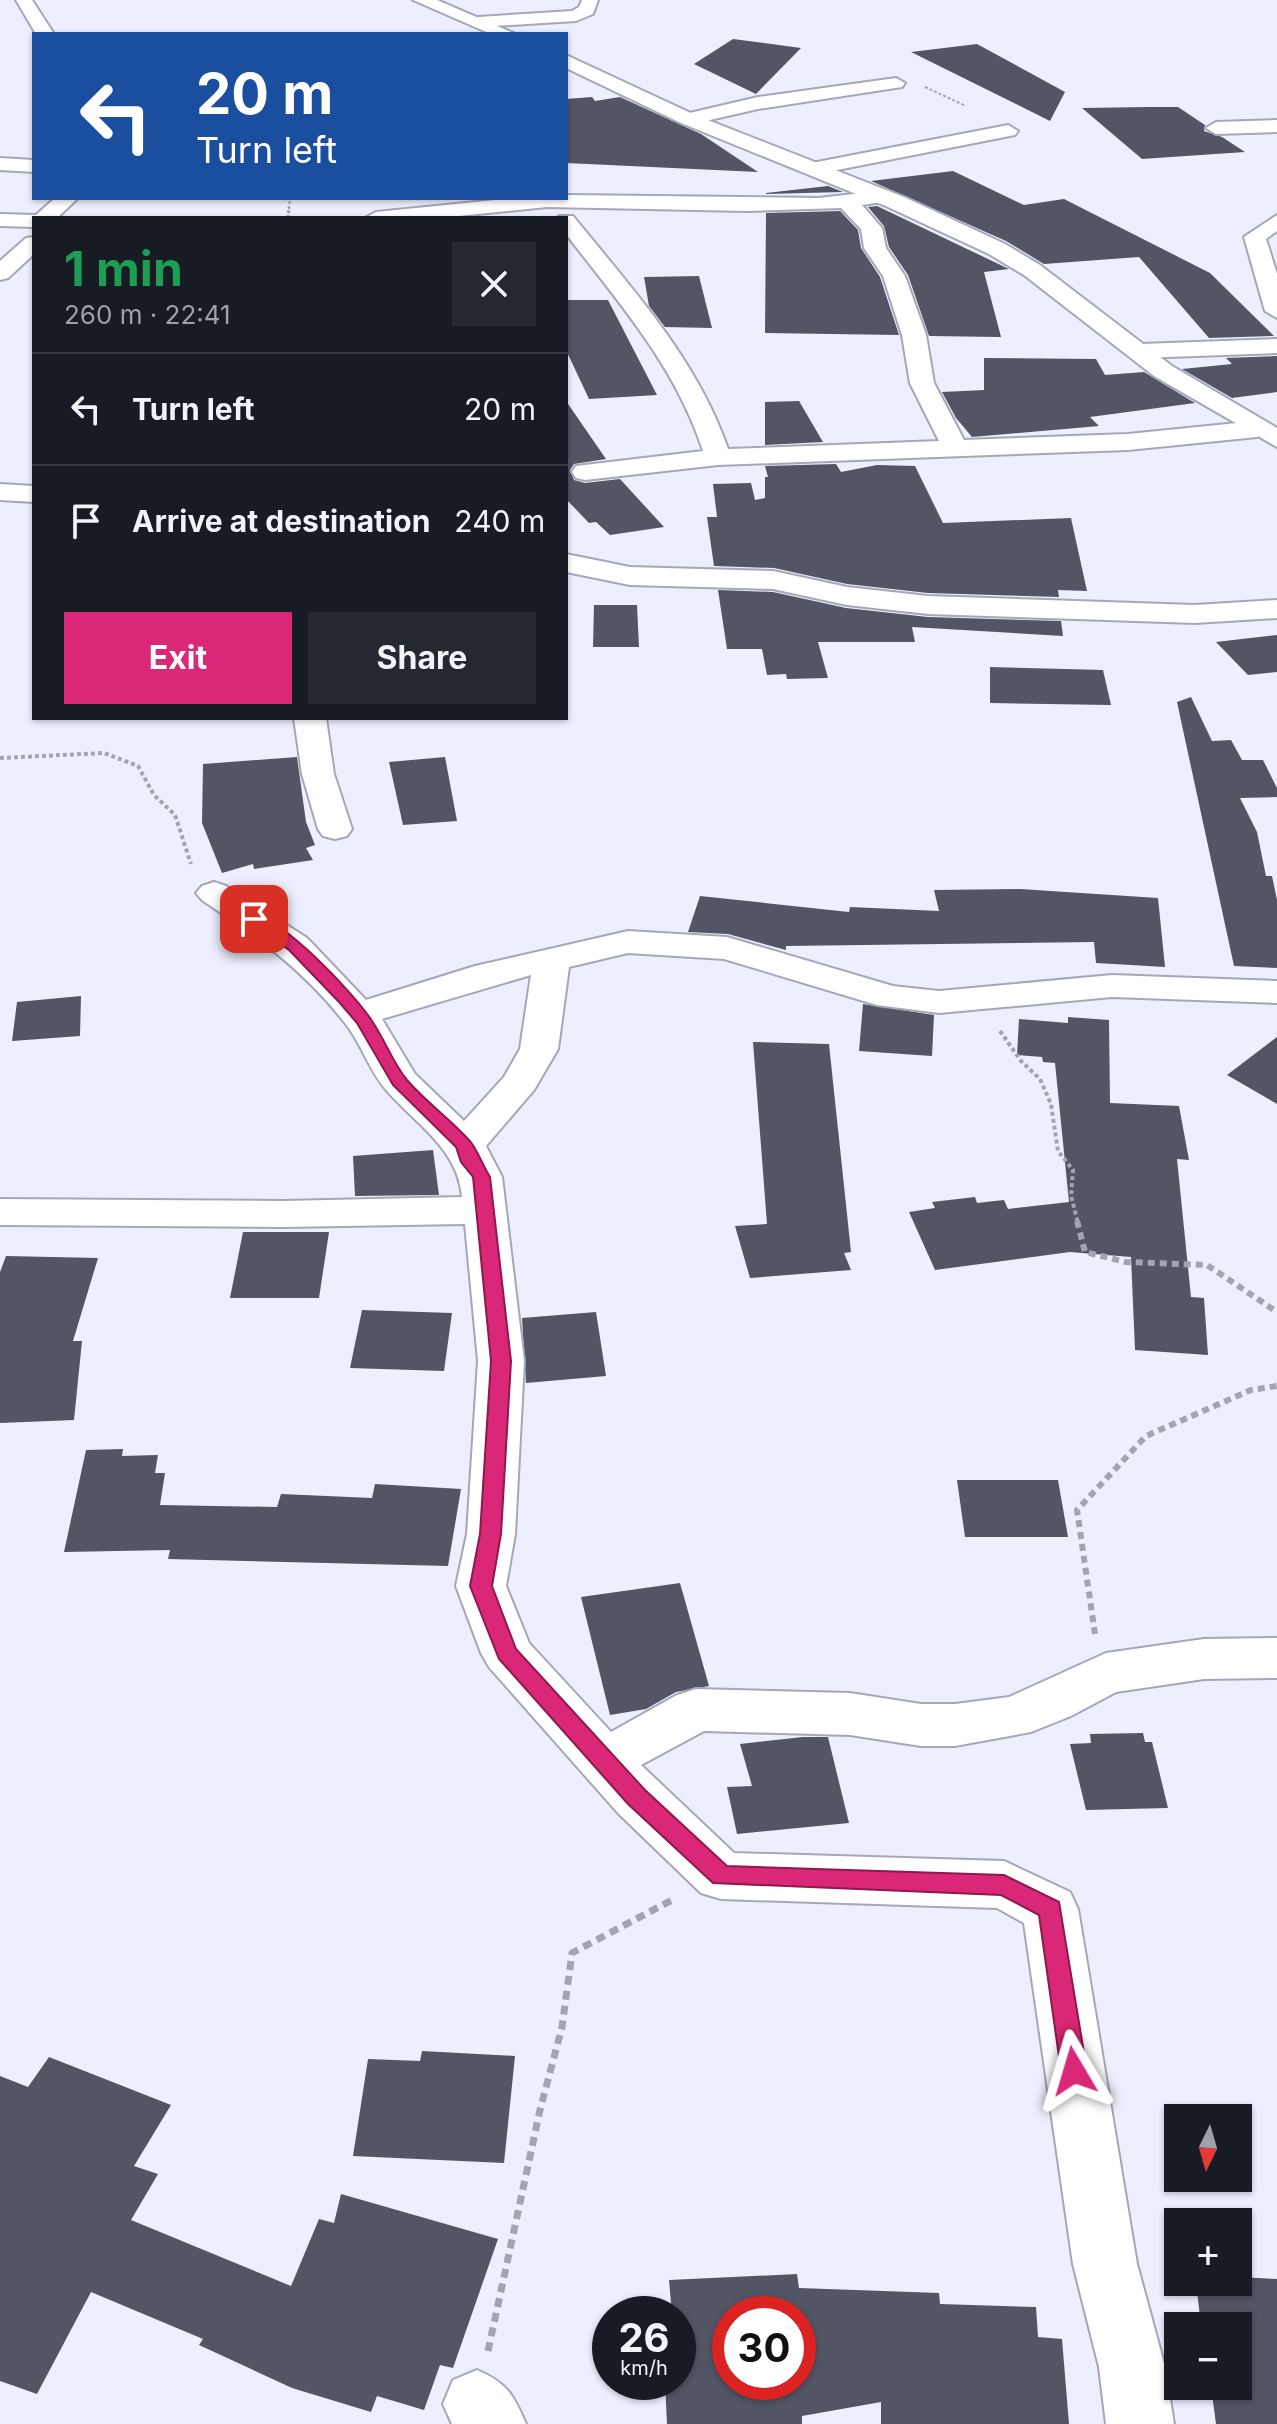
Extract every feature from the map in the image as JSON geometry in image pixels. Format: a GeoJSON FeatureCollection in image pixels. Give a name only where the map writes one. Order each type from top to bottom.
{"type":"FeatureCollection","features":[{"type":"Feature","properties":{"kind":"street"},"geometry":{"type":"LineString","coordinates":[[24,0],[44,32]]}},
{"type":"Feature","properties":{"kind":"street"},"geometry":{"type":"LineString","coordinates":[[422,0],[502,32]]}},
{"type":"Feature","properties":{"kind":"street"},"geometry":{"type":"LineString","coordinates":[[478,22],[576,16],[587,10],[590,0]]}},
{"type":"Feature","properties":{"kind":"street"},"geometry":{"type":"LineString","coordinates":[[568,62],[688,119],[881,197],[1022,264],[1141,351],[1163,371],[1267,434]]}},
{"type":"Feature","properties":{"kind":"street"},"geometry":{"type":"LineString","coordinates":[[688,119],[758,103],[896,83]]}},
{"type":"Feature","properties":{"kind":"street"},"geometry":{"type":"LineString","coordinates":[[1216,128],[1277,126]]}},
{"type":"Feature","properties":{"kind":"street"},"geometry":{"type":"LineString","coordinates":[[812,169],[1008,131]]}},
{"type":"Feature","properties":{"kind":"street"},"geometry":{"type":"LineString","coordinates":[[1253,143],[1277,140]]}},
{"type":"Feature","properties":{"kind":"street"},"geometry":{"type":"LineString","coordinates":[[0,164],[32,166]]}},
{"type":"Feature","properties":{"kind":"street"},"geometry":{"type":"LineString","coordinates":[[396,216],[547,201],[746,205],[881,197]]}},
{"type":"Feature","properties":{"kind":"street"},"geometry":{"type":"LineString","coordinates":[[46,216],[66,200]]}},
{"type":"Feature","properties":{"kind":"street"},"geometry":{"type":"LineString","coordinates":[[547,201],[562,216]]}},
{"type":"Feature","properties":{"kind":"street"},"geometry":{"type":"LineString","coordinates":[[846,201],[871,228],[875,248],[894,276],[914,335],[922,383],[956,449]]}},
{"type":"Feature","properties":{"kind":"street"},"geometry":{"type":"LineString","coordinates":[[0,220],[32,221]]}},
{"type":"Feature","properties":{"kind":"street"},"geometry":{"type":"LineString","coordinates":[[1277,221],[1255,237],[1277,311]]}},
{"type":"Feature","properties":{"kind":"street"},"geometry":{"type":"LineString","coordinates":[[568,223],[673,357],[705,418],[718,457]]}},
{"type":"Feature","properties":{"kind":"street"},"geometry":{"type":"LineString","coordinates":[[0,273],[32,245]]}},
{"type":"Feature","properties":{"kind":"street"},"geometry":{"type":"LineString","coordinates":[[1141,351],[1277,346]]}},
{"type":"Feature","properties":{"kind":"street"},"geometry":{"type":"LineString","coordinates":[[585,472],[718,457],[1267,434]]}},
{"type":"Feature","properties":{"kind":"street"},"geometry":{"type":"LineString","coordinates":[[0,492],[32,494]]}},
{"type":"Feature","properties":{"kind":"street"},"geometry":{"type":"LineString","coordinates":[[568,563],[585,569],[630,576],[773,580],[847,596],[928,605],[1195,614],[1277,609]]}},
{"type":"Feature","properties":{"kind":"street"},"geometry":{"type":"LineString","coordinates":[[310,720],[318,774],[335,829]]}},
{"type":"Feature","properties":{"kind":"street"},"geometry":{"type":"LineString","coordinates":[[214,893],[294,946],[358,1014],[399,1081],[465,1145],[470,1162],[481,1177],[501,1361],[491,1534],[481,1586],[507,1653],[671,1831],[721,1876],[1004,1885],[1050,1909],[1105,2264],[1132,2367],[1140,2424]]}},
{"type":"Feature","properties":{"kind":"street"},"geometry":{"type":"LineString","coordinates":[[358,1014],[404,998],[628,942],[727,948],[890,997],[939,1002],[1112,986],[1277,992]]}},
{"type":"Feature","properties":{"kind":"street"},"geometry":{"type":"LineString","coordinates":[[465,1145],[520,1082],[539,1049],[551,961]]}},
{"type":"Feature","properties":{"kind":"street"},"geometry":{"type":"LineString","coordinates":[[0,1212],[283,1214],[484,1210]]}},
{"type":"Feature","properties":{"kind":"street"},"geometry":{"type":"LineString","coordinates":[[601,1757],[629,1748],[696,1710],[850,1714],[921,1725],[955,1725],[1025,1712],[1053,1702],[1106,1673],[1204,1659],[1277,1658]]}},
{"type":"Feature","properties":{"kind":"path"},"geometry":{"type":"LineString","coordinates":[[896,83],[935,90],[1014,129],[1008,131]]}},
{"type":"Feature","properties":{"kind":"path"},"geometry":{"type":"LineString","coordinates":[[0,758],[104,753],[138,766],[154,795],[175,815],[198,879],[214,893]]}},
{"type":"Feature","properties":{"kind":"path"},"geometry":{"type":"LineString","coordinates":[[996,1018],[1010,1049],[1040,1079],[1051,1104],[1058,1151],[1073,1170],[1071,1196],[1085,1252],[1126,1262],[1207,1265],[1277,1312]]}},
{"type":"Feature","properties":{"kind":"path"},"geometry":{"type":"LineString","coordinates":[[1106,1673],[1090,1613],[1077,1510],[1146,1436],[1251,1390],[1277,1386]]}},
{"type":"Feature","properties":{"kind":"path"},"geometry":{"type":"LineString","coordinates":[[484,2414],[540,2110],[562,2027],[572,1953],[721,1876]]}},
{"type":"Feature","properties":{"kind":"building"},"geometry":{"type":"Polygon","coordinates":[[[733,39],[801,48],[756,94],[694,64],[733,39]]]}},
{"type":"Feature","properties":{"kind":"building"},"geometry":{"type":"Polygon","coordinates":[[[977,44],[1065,92],[1050,121],[911,52],[977,44]]]}},
{"type":"Feature","properties":{"kind":"building"},"geometry":{"type":"Polygon","coordinates":[[[592,97],[595,101],[620,97],[701,134],[758,172],[568,163],[568,99],[592,97]]]}},
{"type":"Feature","properties":{"kind":"building"},"geometry":{"type":"Polygon","coordinates":[[[1178,107],[1205,125],[1204,131],[1222,137],[1245,152],[1142,159],[1082,108],[1178,107]]]}},
{"type":"Feature","properties":{"kind":"building"},"geometry":{"type":"Polygon","coordinates":[[[953,171],[1024,205],[1064,199],[1210,273],[1274,336],[1209,338],[1139,257],[1044,264],[1006,241],[871,181],[953,171]]]}},
{"type":"Feature","properties":{"kind":"building"},"geometry":{"type":"Polygon","coordinates":[[[828,186],[843,192],[766,194],[766,193],[828,186]]]}},
{"type":"Feature","properties":{"kind":"building"},"geometry":{"type":"Polygon","coordinates":[[[877,206],[1009,269],[984,272],[1001,337],[929,336],[908,275],[889,247],[884,226],[868,207],[877,206]]]}},
{"type":"Feature","properties":{"kind":"building"},"geometry":{"type":"Polygon","coordinates":[[[840,211],[858,230],[861,248],[880,277],[899,335],[765,333],[766,213],[840,211]]]}},
{"type":"Feature","properties":{"kind":"building"},"geometry":{"type":"Polygon","coordinates":[[[699,276],[712,328],[665,327],[649,306],[644,277],[699,276]]]}},
{"type":"Feature","properties":{"kind":"building"},"geometry":{"type":"Polygon","coordinates":[[[568,300],[608,300],[657,395],[589,399],[568,354],[568,300]]]}},
{"type":"Feature","properties":{"kind":"building"},"geometry":{"type":"Polygon","coordinates":[[[1277,356],[1277,392],[1232,398],[1182,369],[1232,364],[1226,358],[1277,356]]]}},
{"type":"Feature","properties":{"kind":"building"},"geometry":{"type":"Polygon","coordinates":[[[984,358],[1096,359],[1105,375],[1144,372],[1195,403],[1090,417],[1099,426],[972,437],[956,418],[942,392],[984,390],[984,358]]]}},
{"type":"Feature","properties":{"kind":"building"},"geometry":{"type":"Polygon","coordinates":[[[799,401],[823,442],[765,445],[765,402],[799,401]]]}},
{"type":"Feature","properties":{"kind":"building"},"geometry":{"type":"Polygon","coordinates":[[[568,404],[606,459],[574,464],[570,470],[574,480],[585,483],[620,479],[664,527],[610,535],[596,522],[589,523],[568,501],[568,404]]]}},
{"type":"Feature","properties":{"kind":"building"},"geometry":{"type":"Polygon","coordinates":[[[836,464],[841,472],[877,465],[915,466],[943,523],[1071,518],[1087,591],[1058,590],[1059,597],[928,593],[847,584],[774,568],[714,566],[707,517],[717,517],[713,484],[751,483],[755,500],[765,498],[765,477],[768,477],[765,466],[836,464]]]}},
{"type":"Feature","properties":{"kind":"building"},"geometry":{"type":"Polygon","coordinates":[[[718,590],[773,592],[846,608],[928,617],[1061,621],[1063,636],[912,627],[915,642],[818,642],[828,678],[787,679],[786,674],[767,675],[762,649],[727,649],[718,590]]]}},
{"type":"Feature","properties":{"kind":"building"},"geometry":{"type":"Polygon","coordinates":[[[594,605],[637,605],[639,647],[593,647],[594,605]]]}},
{"type":"Feature","properties":{"kind":"building"},"geometry":{"type":"Polygon","coordinates":[[[1277,635],[1277,672],[1248,675],[1216,642],[1277,635]]]}},
{"type":"Feature","properties":{"kind":"building"},"geometry":{"type":"Polygon","coordinates":[[[990,667],[1103,670],[1111,705],[990,703],[990,667]]]}},
{"type":"Feature","properties":{"kind":"building"},"geometry":{"type":"Polygon","coordinates":[[[1191,697],[1212,741],[1231,740],[1242,760],[1263,760],[1277,788],[1277,797],[1240,798],[1257,832],[1266,876],[1272,876],[1277,900],[1277,968],[1234,966],[1177,702],[1191,697]]]}},
{"type":"Feature","properties":{"kind":"building"},"geometry":{"type":"Polygon","coordinates":[[[297,757],[306,822],[315,845],[306,848],[313,860],[254,869],[253,864],[222,873],[202,823],[203,764],[297,757]]]}},
{"type":"Feature","properties":{"kind":"building"},"geometry":{"type":"Polygon","coordinates":[[[445,757],[457,821],[403,825],[389,762],[445,757]]]}},
{"type":"Feature","properties":{"kind":"building"},"geometry":{"type":"Polygon","coordinates":[[[1020,889],[1158,898],[1165,967],[1096,963],[1094,942],[786,946],[786,950],[728,934],[688,932],[700,896],[849,912],[850,907],[939,911],[934,890],[1020,889]]]}},
{"type":"Feature","properties":{"kind":"building"},"geometry":{"type":"Polygon","coordinates":[[[81,996],[80,1036],[12,1041],[17,1002],[81,996]]]}},
{"type":"Feature","properties":{"kind":"building"},"geometry":{"type":"Polygon","coordinates":[[[863,1004],[934,1015],[932,1056],[859,1051],[863,1004]]]}},
{"type":"Feature","properties":{"kind":"building"},"geometry":{"type":"Polygon","coordinates":[[[1068,1017],[1109,1020],[1110,1103],[1179,1106],[1189,1160],[1177,1159],[1191,1297],[1204,1298],[1208,1355],[1135,1350],[1131,1257],[1070,1252],[935,1270],[909,1212],[935,1208],[932,1202],[975,1197],[977,1203],[1004,1200],[1008,1209],[1069,1202],[1055,1063],[1043,1062],[1042,1057],[1017,1055],[1019,1019],[1068,1023],[1068,1017]]]}},
{"type":"Feature","properties":{"kind":"building"},"geometry":{"type":"Polygon","coordinates":[[[1277,1037],[1277,1104],[1227,1075],[1277,1037]]]}},
{"type":"Feature","properties":{"kind":"building"},"geometry":{"type":"Polygon","coordinates":[[[753,1042],[829,1044],[851,1252],[844,1253],[851,1270],[750,1278],[735,1226],[767,1224],[753,1042]]]}},
{"type":"Feature","properties":{"kind":"building"},"geometry":{"type":"Polygon","coordinates":[[[433,1150],[439,1195],[355,1196],[353,1156],[433,1150]]]}},
{"type":"Feature","properties":{"kind":"building"},"geometry":{"type":"Polygon","coordinates":[[[243,1232],[329,1232],[319,1298],[230,1298],[243,1232]]]}},
{"type":"Feature","properties":{"kind":"building"},"geometry":{"type":"Polygon","coordinates":[[[6,1256],[98,1258],[73,1341],[82,1341],[74,1420],[0,1423],[0,1272],[6,1256]]]}},
{"type":"Feature","properties":{"kind":"building"},"geometry":{"type":"Polygon","coordinates":[[[362,1310],[452,1313],[444,1371],[350,1368],[362,1310]]]}},
{"type":"Feature","properties":{"kind":"building"},"geometry":{"type":"Polygon","coordinates":[[[596,1312],[606,1376],[526,1383],[522,1318],[596,1312]]]}},
{"type":"Feature","properties":{"kind":"building"},"geometry":{"type":"Polygon","coordinates":[[[123,1449],[122,1456],[158,1455],[155,1473],[165,1473],[160,1505],[277,1507],[281,1494],[372,1498],[375,1484],[461,1489],[448,1566],[168,1559],[170,1550],[64,1552],[86,1450],[123,1449]]]}},
{"type":"Feature","properties":{"kind":"building"},"geometry":{"type":"Polygon","coordinates":[[[957,1480],[1058,1480],[1068,1537],[965,1537],[957,1480]]]}},
{"type":"Feature","properties":{"kind":"building"},"geometry":{"type":"Polygon","coordinates":[[[680,1583],[709,1686],[676,1692],[646,1709],[610,1715],[581,1597],[680,1583]]]}},
{"type":"Feature","properties":{"kind":"building"},"geometry":{"type":"Polygon","coordinates":[[[1143,1733],[1145,1742],[1152,1742],[1168,1808],[1086,1810],[1070,1744],[1091,1743],[1090,1734],[1143,1733]]]}},
{"type":"Feature","properties":{"kind":"building"},"geometry":{"type":"Polygon","coordinates":[[[828,1737],[849,1823],[737,1834],[727,1787],[752,1786],[740,1744],[828,1737]]]}},
{"type":"Feature","properties":{"kind":"building"},"geometry":{"type":"Polygon","coordinates":[[[422,2051],[515,2056],[504,2163],[353,2156],[368,2059],[420,2061],[422,2051]]]}},
{"type":"Feature","properties":{"kind":"building"},"geometry":{"type":"Polygon","coordinates":[[[49,2057],[171,2105],[134,2166],[158,2174],[131,2220],[291,2286],[319,2219],[334,2223],[341,2194],[498,2239],[453,2368],[440,2365],[424,2410],[377,2396],[371,2412],[292,2388],[199,2345],[203,2339],[91,2292],[37,2394],[0,2381],[0,2076],[28,2087],[49,2057]]]}},
{"type":"Feature","properties":{"kind":"building"},"geometry":{"type":"Polygon","coordinates":[[[797,2274],[799,2288],[939,2293],[940,2304],[1036,2307],[1038,2337],[1062,2339],[1069,2424],[881,2424],[881,2402],[802,2416],[802,2424],[667,2424],[666,2400],[696,2400],[696,2296],[670,2296],[669,2280],[797,2274]]]}},
{"type":"Feature","properties":{"kind":"building"},"geometry":{"type":"Polygon","coordinates":[[[1252,2278],[1277,2279],[1277,2424],[1216,2424],[1213,2400],[1252,2400],[1252,2312],[1199,2312],[1198,2296],[1252,2296],[1252,2278]]]}},
{"type":"Feature","properties":{"kind":"route"},"geometry":{"type":"LineString","coordinates":[[254,919],[294,946],[345,998],[364,1021],[399,1081],[465,1145],[470,1162],[481,1177],[501,1361],[491,1534],[481,1586],[507,1653],[637,1797],[721,1876],[1004,1885],[1050,1909],[1074,2071]]}}]}
